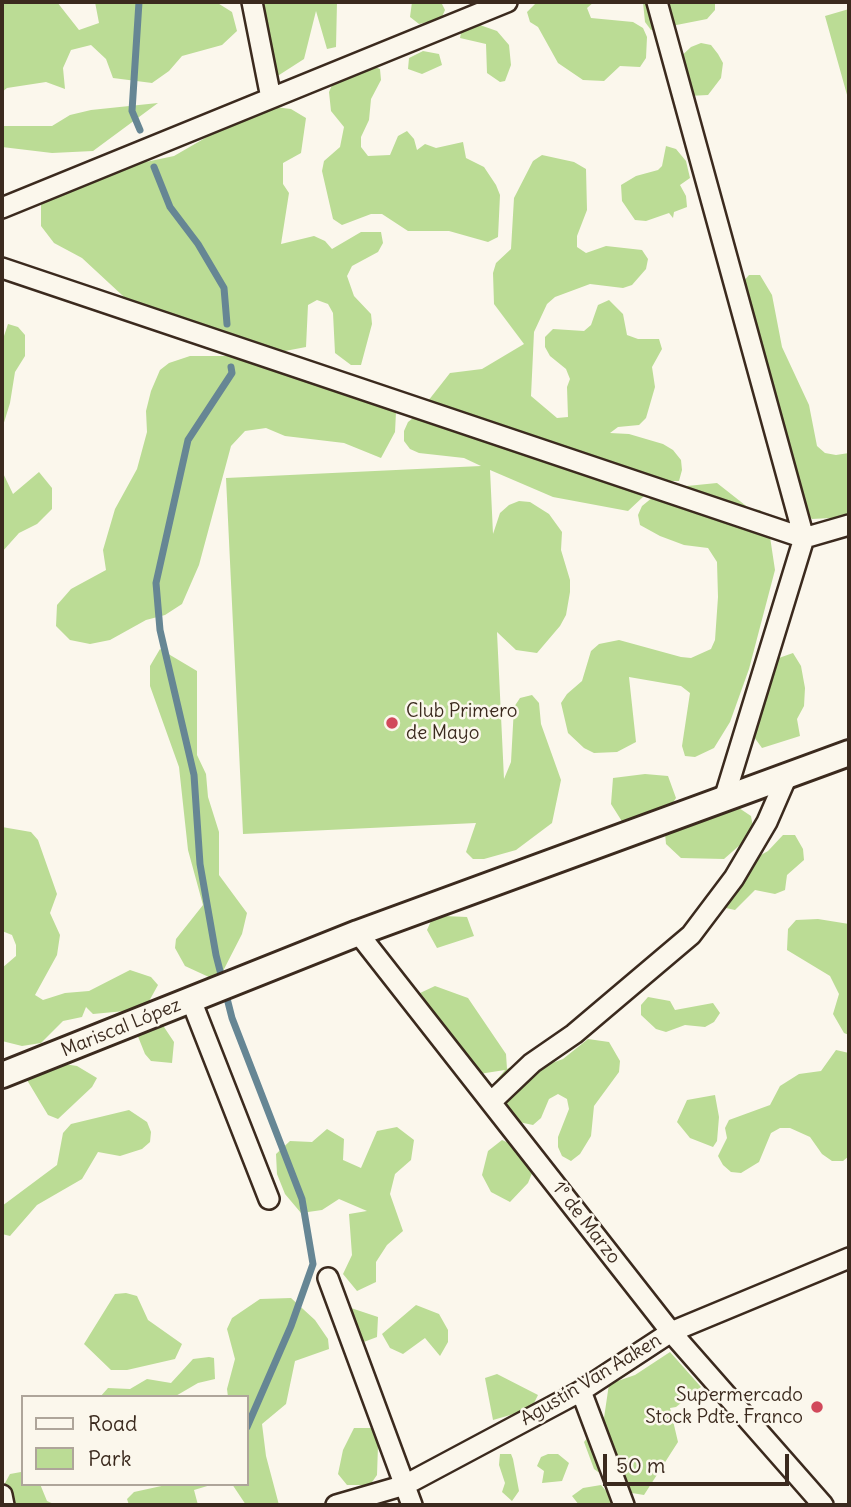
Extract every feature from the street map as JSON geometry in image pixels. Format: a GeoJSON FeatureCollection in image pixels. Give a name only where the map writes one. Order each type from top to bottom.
{"type":"FeatureCollection","features":[{"type":"Feature","properties":{"kind":"street"},"geometry":{"type":"LineString","coordinates":[[252,2],[271,98]]}},
{"type":"Feature","properties":{"kind":"street"},"geometry":{"type":"LineString","coordinates":[[2,208],[507,2]]}},
{"type":"Feature","properties":{"kind":"street"},"geometry":{"type":"LineString","coordinates":[[657,2],[804,538],[724,799]]}},
{"type":"Feature","properties":{"kind":"street"},"geometry":{"type":"LineString","coordinates":[[2,268],[804,538],[849,525]]}},
{"type":"Feature","properties":{"kind":"street","name":"Mariscal López"},"geometry":{"type":"LineString","coordinates":[[2,1075],[358,933],[849,753]]}},
{"type":"Feature","properties":{"kind":"street"},"geometry":{"type":"LineString","coordinates":[[491,1102],[532,1063],[574,1034],[691,935],[747,856],[767,822],[787,776]]}},
{"type":"Feature","properties":{"kind":"street","name":"1° de Marzo"},"geometry":{"type":"LineString","coordinates":[[358,933],[671,1332],[823,1505]]}},
{"type":"Feature","properties":{"kind":"street"},"geometry":{"type":"LineString","coordinates":[[200,996],[269,1199]]}},
{"type":"Feature","properties":{"kind":"street","name":"Agustín Van Aaken"},"geometry":{"type":"LineString","coordinates":[[336,1505],[405,1485],[581,1391],[671,1332],[849,1258]]}},
{"type":"Feature","properties":{"kind":"street"},"geometry":{"type":"LineString","coordinates":[[328,1278],[412,1505]]}},
{"type":"Feature","properties":{"kind":"street"},"geometry":{"type":"LineString","coordinates":[[581,1391],[624,1505]]}},
{"type":"Feature","properties":{"kind":"street"},"geometry":{"type":"LineString","coordinates":[[2,1495],[4,1505]]}},
{"type":"Feature","properties":{"kind":"green space"},"geometry":{"type":"Polygon","coordinates":[[[2,2],[57,2],[79,30],[99,23],[95,2],[216,2],[232,12],[237,31],[222,45],[182,56],[169,71],[152,83],[113,78],[106,59],[91,45],[71,50],[63,68],[65,89],[46,82],[7,88],[2,92],[2,2]]]}},
{"type":"Feature","properties":{"kind":"green space"},"geometry":{"type":"Polygon","coordinates":[[[263,2],[337,2],[336,47],[327,49],[316,11],[304,59],[276,77],[261,38],[263,2]]]}},
{"type":"Feature","properties":{"kind":"green space"},"geometry":{"type":"Polygon","coordinates":[[[412,2],[441,2],[445,10],[441,19],[419,24],[410,17],[412,2]]]}},
{"type":"Feature","properties":{"kind":"green space"},"geometry":{"type":"Polygon","coordinates":[[[537,2],[594,2],[587,8],[591,18],[633,22],[643,28],[647,37],[646,58],[640,67],[620,66],[604,81],[583,80],[558,63],[538,27],[530,22],[527,12],[537,2]]]}},
{"type":"Feature","properties":{"kind":"green space"},"geometry":{"type":"Polygon","coordinates":[[[643,2],[715,2],[715,10],[707,19],[651,30],[645,22],[643,2]]]}},
{"type":"Feature","properties":{"kind":"green space"},"geometry":{"type":"Polygon","coordinates":[[[849,9],[849,102],[825,16],[849,9]]]}},
{"type":"Feature","properties":{"kind":"green space"},"geometry":{"type":"Polygon","coordinates":[[[477,24],[497,31],[509,45],[511,65],[505,81],[500,82],[487,73],[486,44],[460,38],[462,28],[477,24]]]}},
{"type":"Feature","properties":{"kind":"green space"},"geometry":{"type":"Polygon","coordinates":[[[701,43],[711,45],[718,54],[723,63],[721,78],[708,95],[688,96],[676,61],[691,47],[701,43]]]}},
{"type":"Feature","properties":{"kind":"green space"},"geometry":{"type":"Polygon","coordinates":[[[423,51],[439,54],[442,65],[422,74],[408,69],[409,58],[423,51]]]}},
{"type":"Feature","properties":{"kind":"green space"},"geometry":{"type":"Polygon","coordinates":[[[370,65],[380,69],[381,80],[371,99],[369,120],[361,137],[361,147],[368,156],[390,155],[398,136],[407,131],[414,139],[417,150],[425,144],[436,148],[463,142],[466,158],[484,167],[500,195],[498,237],[488,242],[449,231],[408,231],[382,214],[371,214],[342,225],[333,219],[322,171],[324,161],[340,147],[344,127],[331,111],[329,92],[333,83],[370,65]]]}},
{"type":"Feature","properties":{"kind":"green space"},"geometry":{"type":"Polygon","coordinates":[[[158,103],[93,151],[52,153],[2,147],[2,126],[52,126],[70,115],[91,110],[158,103]]]}},
{"type":"Feature","properties":{"kind":"green space"},"geometry":{"type":"Polygon","coordinates":[[[275,107],[291,109],[306,118],[301,153],[283,163],[283,184],[289,193],[281,244],[314,236],[325,241],[332,249],[361,232],[381,232],[383,243],[378,252],[352,266],[347,276],[354,296],[371,314],[372,324],[361,365],[351,365],[335,353],[333,313],[328,304],[317,300],[308,305],[306,347],[285,351],[253,349],[136,308],[82,258],[54,243],[41,226],[41,205],[47,196],[117,168],[174,156],[219,130],[230,112],[275,107]]]}},
{"type":"Feature","properties":{"kind":"green space"},"geometry":{"type":"Polygon","coordinates":[[[666,146],[676,149],[686,161],[690,178],[680,185],[686,196],[687,207],[674,212],[673,218],[669,213],[646,221],[635,220],[622,201],[621,185],[636,176],[658,170],[662,166],[666,146]]]}},
{"type":"Feature","properties":{"kind":"green space"},"geometry":{"type":"Polygon","coordinates":[[[542,155],[574,162],[586,169],[587,210],[577,236],[577,247],[586,253],[606,246],[642,250],[648,259],[646,269],[632,285],[623,288],[590,284],[555,297],[547,304],[534,332],[531,396],[557,418],[568,417],[567,387],[570,379],[566,369],[550,356],[545,347],[545,337],[553,329],[584,331],[591,325],[598,305],[609,300],[623,314],[627,335],[638,339],[659,339],[662,349],[652,367],[655,387],[646,418],[639,425],[618,427],[610,433],[629,434],[663,444],[673,450],[681,460],[682,470],[679,481],[657,481],[648,486],[644,496],[628,511],[553,497],[490,470],[493,534],[500,513],[519,501],[530,502],[549,514],[562,532],[561,550],[570,580],[570,592],[566,615],[560,626],[537,653],[516,650],[497,632],[504,779],[511,762],[514,707],[520,698],[532,695],[539,703],[541,724],[561,780],[552,823],[516,850],[484,859],[473,859],[466,852],[476,823],[243,834],[226,478],[481,466],[464,458],[419,453],[410,449],[404,441],[404,431],[408,422],[417,415],[450,373],[482,369],[524,344],[494,304],[493,273],[496,263],[511,249],[514,198],[533,161],[542,155]]]}},
{"type":"Feature","properties":{"kind":"green space"},"geometry":{"type":"Polygon","coordinates":[[[749,275],[760,275],[772,295],[782,347],[809,405],[817,446],[825,453],[849,453],[849,517],[812,519],[796,505],[778,475],[769,443],[742,283],[749,275]]]}},
{"type":"Feature","properties":{"kind":"green space"},"geometry":{"type":"Polygon","coordinates":[[[8,324],[18,327],[25,335],[25,356],[15,372],[2,429],[2,342],[8,324]]]}},
{"type":"Feature","properties":{"kind":"green space"},"geometry":{"type":"Polygon","coordinates":[[[190,356],[266,356],[307,368],[364,379],[390,401],[396,412],[395,432],[381,458],[344,443],[285,436],[266,428],[245,431],[231,446],[199,565],[182,604],[165,615],[146,620],[110,640],[90,644],[70,640],[56,626],[57,605],[71,589],[106,570],[103,550],[115,509],[137,469],[147,432],[146,411],[151,391],[160,370],[169,363],[190,356]]]}},
{"type":"Feature","properties":{"kind":"green space"},"geometry":{"type":"Polygon","coordinates":[[[2,471],[13,494],[39,472],[52,488],[52,509],[37,524],[19,533],[2,552],[2,471]]]}},
{"type":"Feature","properties":{"kind":"green space"},"geometry":{"type":"Polygon","coordinates":[[[717,483],[750,509],[760,510],[767,517],[775,570],[749,669],[730,722],[714,748],[695,757],[685,756],[682,746],[690,693],[681,686],[629,677],[636,742],[617,752],[594,753],[584,748],[568,733],[561,703],[582,681],[591,651],[599,644],[619,640],[691,658],[711,649],[715,640],[718,597],[717,562],[708,548],[684,545],[640,525],[638,515],[642,506],[658,493],[677,487],[717,483]]]}},
{"type":"Feature","properties":{"kind":"green space"},"geometry":{"type":"Polygon","coordinates":[[[160,649],[197,671],[197,755],[206,774],[208,797],[219,832],[219,875],[247,913],[242,934],[222,973],[211,978],[185,966],[175,948],[176,939],[203,905],[188,850],[179,767],[150,686],[150,666],[160,649]]]}},
{"type":"Feature","properties":{"kind":"green space"},"geometry":{"type":"Polygon","coordinates":[[[793,653],[801,666],[805,688],[804,706],[797,719],[800,736],[762,748],[754,737],[776,659],[793,653]]]}},
{"type":"Feature","properties":{"kind":"green space"},"geometry":{"type":"Polygon","coordinates":[[[645,774],[668,776],[676,798],[652,834],[623,823],[611,804],[613,778],[645,774]]]}},
{"type":"Feature","properties":{"kind":"green space"},"geometry":{"type":"Polygon","coordinates":[[[733,804],[751,816],[753,827],[749,837],[724,859],[681,858],[666,844],[665,833],[733,804]]]}},
{"type":"Feature","properties":{"kind":"green space"},"geometry":{"type":"Polygon","coordinates":[[[2,827],[31,832],[38,840],[57,894],[50,913],[60,935],[57,955],[35,995],[43,1000],[65,993],[89,991],[130,970],[151,977],[158,985],[148,1003],[174,1042],[172,1063],[151,1061],[145,1054],[137,1034],[141,1024],[125,1011],[93,1014],[86,1007],[82,1017],[63,1021],[41,1043],[22,1046],[2,1041],[2,968],[16,956],[16,945],[12,935],[2,931],[2,827]]]}},
{"type":"Feature","properties":{"kind":"green space"},"geometry":{"type":"Polygon","coordinates":[[[783,835],[795,835],[803,849],[804,860],[787,875],[785,890],[775,894],[755,890],[735,910],[726,908],[719,879],[768,851],[783,835]]]}},
{"type":"Feature","properties":{"kind":"green space"},"geometry":{"type":"Polygon","coordinates":[[[444,916],[467,917],[474,936],[437,948],[427,930],[431,921],[444,916]]]}},
{"type":"Feature","properties":{"kind":"green space"},"geometry":{"type":"Polygon","coordinates":[[[818,919],[849,924],[849,1035],[844,1033],[833,1014],[839,994],[830,976],[787,950],[788,929],[796,920],[818,919]]]}},
{"type":"Feature","properties":{"kind":"green space"},"geometry":{"type":"Polygon","coordinates":[[[435,986],[468,998],[506,1054],[507,1069],[530,1057],[552,1063],[563,1059],[588,1039],[609,1042],[620,1061],[619,1072],[594,1106],[591,1136],[580,1154],[571,1161],[562,1156],[558,1147],[558,1137],[569,1109],[567,1099],[558,1094],[549,1099],[541,1118],[533,1125],[514,1121],[496,1094],[495,1082],[505,1070],[479,1074],[418,994],[435,986]]]}},
{"type":"Feature","properties":{"kind":"green space"},"geometry":{"type":"Polygon","coordinates":[[[648,997],[670,1001],[675,1010],[713,1003],[720,1013],[714,1022],[705,1027],[685,1025],[666,1032],[656,1029],[641,1015],[641,1005],[648,997]]]}},
{"type":"Feature","properties":{"kind":"green space"},"geometry":{"type":"Polygon","coordinates":[[[836,1050],[849,1053],[849,1156],[843,1161],[832,1161],[822,1154],[810,1137],[790,1128],[780,1128],[771,1133],[759,1162],[741,1173],[731,1172],[723,1165],[718,1156],[727,1138],[725,1128],[729,1120],[770,1105],[780,1086],[799,1074],[821,1071],[836,1050]]]}},
{"type":"Feature","properties":{"kind":"green space"},"geometry":{"type":"Polygon","coordinates":[[[45,1061],[77,1066],[97,1078],[92,1087],[58,1119],[48,1115],[27,1080],[28,1070],[45,1061]]]}},
{"type":"Feature","properties":{"kind":"green space"},"geometry":{"type":"Polygon","coordinates":[[[715,1095],[719,1117],[717,1141],[713,1147],[690,1138],[677,1122],[687,1100],[715,1095]]]}},
{"type":"Feature","properties":{"kind":"green space"},"geometry":{"type":"Polygon","coordinates":[[[129,1110],[147,1122],[151,1132],[150,1142],[142,1149],[120,1156],[98,1152],[82,1179],[37,1205],[10,1236],[2,1234],[2,1206],[57,1165],[63,1133],[71,1124],[129,1110]]]}},
{"type":"Feature","properties":{"kind":"green space"},"geometry":{"type":"Polygon","coordinates":[[[397,1127],[414,1140],[411,1160],[395,1174],[390,1194],[403,1231],[387,1245],[376,1262],[376,1282],[357,1291],[343,1274],[352,1255],[349,1214],[367,1211],[339,1199],[322,1210],[301,1213],[285,1194],[277,1174],[276,1154],[290,1141],[312,1142],[327,1129],[344,1139],[343,1160],[361,1168],[377,1131],[397,1127]]]}},
{"type":"Feature","properties":{"kind":"green space"},"geometry":{"type":"Polygon","coordinates":[[[502,1140],[531,1153],[535,1166],[528,1183],[510,1202],[491,1192],[482,1175],[488,1151],[502,1140]]]}},
{"type":"Feature","properties":{"kind":"green space"},"geometry":{"type":"Polygon","coordinates":[[[115,1294],[137,1296],[148,1320],[182,1344],[175,1359],[127,1370],[111,1370],[84,1344],[115,1294]]]}},
{"type":"Feature","properties":{"kind":"green space"},"geometry":{"type":"Polygon","coordinates":[[[291,1298],[315,1320],[328,1339],[329,1349],[295,1361],[286,1404],[262,1424],[266,1456],[279,1505],[246,1505],[233,1486],[248,1486],[248,1395],[228,1395],[235,1359],[227,1329],[232,1318],[260,1299],[291,1298]]]}},
{"type":"Feature","properties":{"kind":"green space"},"geometry":{"type":"Polygon","coordinates":[[[416,1305],[439,1314],[448,1330],[448,1342],[440,1356],[425,1338],[403,1354],[390,1348],[382,1334],[416,1305]]]}},
{"type":"Feature","properties":{"kind":"green space"},"geometry":{"type":"Polygon","coordinates":[[[351,1308],[378,1317],[377,1337],[353,1346],[338,1322],[351,1308]]]}},
{"type":"Feature","properties":{"kind":"green space"},"geometry":{"type":"Polygon","coordinates":[[[670,1352],[701,1387],[676,1407],[670,1408],[678,1442],[644,1495],[626,1492],[594,1469],[584,1442],[604,1418],[609,1384],[635,1375],[670,1352]]]}},
{"type":"Feature","properties":{"kind":"green space"},"geometry":{"type":"Polygon","coordinates":[[[214,1358],[215,1379],[198,1383],[177,1395],[102,1395],[108,1388],[130,1389],[147,1379],[171,1383],[193,1359],[214,1358]]]}},
{"type":"Feature","properties":{"kind":"green space"},"geometry":{"type":"Polygon","coordinates":[[[497,1374],[538,1395],[531,1409],[493,1420],[485,1378],[497,1374]]]}},
{"type":"Feature","properties":{"kind":"green space"},"geometry":{"type":"Polygon","coordinates":[[[354,1428],[372,1428],[378,1446],[377,1475],[370,1485],[347,1485],[338,1474],[343,1450],[354,1428]]]}},
{"type":"Feature","properties":{"kind":"green space"},"geometry":{"type":"Polygon","coordinates":[[[500,1454],[511,1454],[513,1459],[519,1491],[512,1501],[502,1492],[505,1483],[499,1465],[500,1454]]]}},
{"type":"Feature","properties":{"kind":"green space"},"geometry":{"type":"Polygon","coordinates":[[[558,1454],[569,1463],[562,1481],[542,1483],[544,1471],[537,1466],[541,1457],[558,1454]]]}},
{"type":"Feature","properties":{"kind":"green space"},"geometry":{"type":"Polygon","coordinates":[[[21,1472],[21,1486],[41,1486],[47,1501],[56,1505],[3,1505],[5,1483],[10,1474],[21,1472]]]}},
{"type":"Feature","properties":{"kind":"green space"},"geometry":{"type":"Polygon","coordinates":[[[601,1485],[618,1505],[579,1505],[572,1496],[583,1488],[601,1485]]]}},
{"type":"Feature","properties":{"kind":"green space"},"geometry":{"type":"Polygon","coordinates":[[[161,1486],[207,1486],[194,1490],[198,1505],[129,1505],[127,1499],[134,1492],[161,1486]]]}},
{"type":"Feature","properties":{"kind":"waterway"},"geometry":{"type":"LineString","coordinates":[[139,2],[132,111],[140,130]]}},
{"type":"Feature","properties":{"kind":"waterway"},"geometry":{"type":"LineString","coordinates":[[154,167],[170,207],[198,244],[224,288],[227,324]]}},
{"type":"Feature","properties":{"kind":"waterway"},"geometry":{"type":"LineString","coordinates":[[231,367],[232,373],[188,440],[156,583],[160,630],[194,775],[200,864],[216,955],[232,1018],[302,1199],[313,1264],[291,1326],[248,1425]]}},
{"type":"Feature","properties":{"kind":"place","name":"Club Primero de Mayo"},"geometry":{"type":"Point","coordinates":[392,723]}},
{"type":"Feature","properties":{"kind":"place","name":"Supermercado Stock Pdte. Franco"},"geometry":{"type":"Point","coordinates":[817,1407]}}]}
